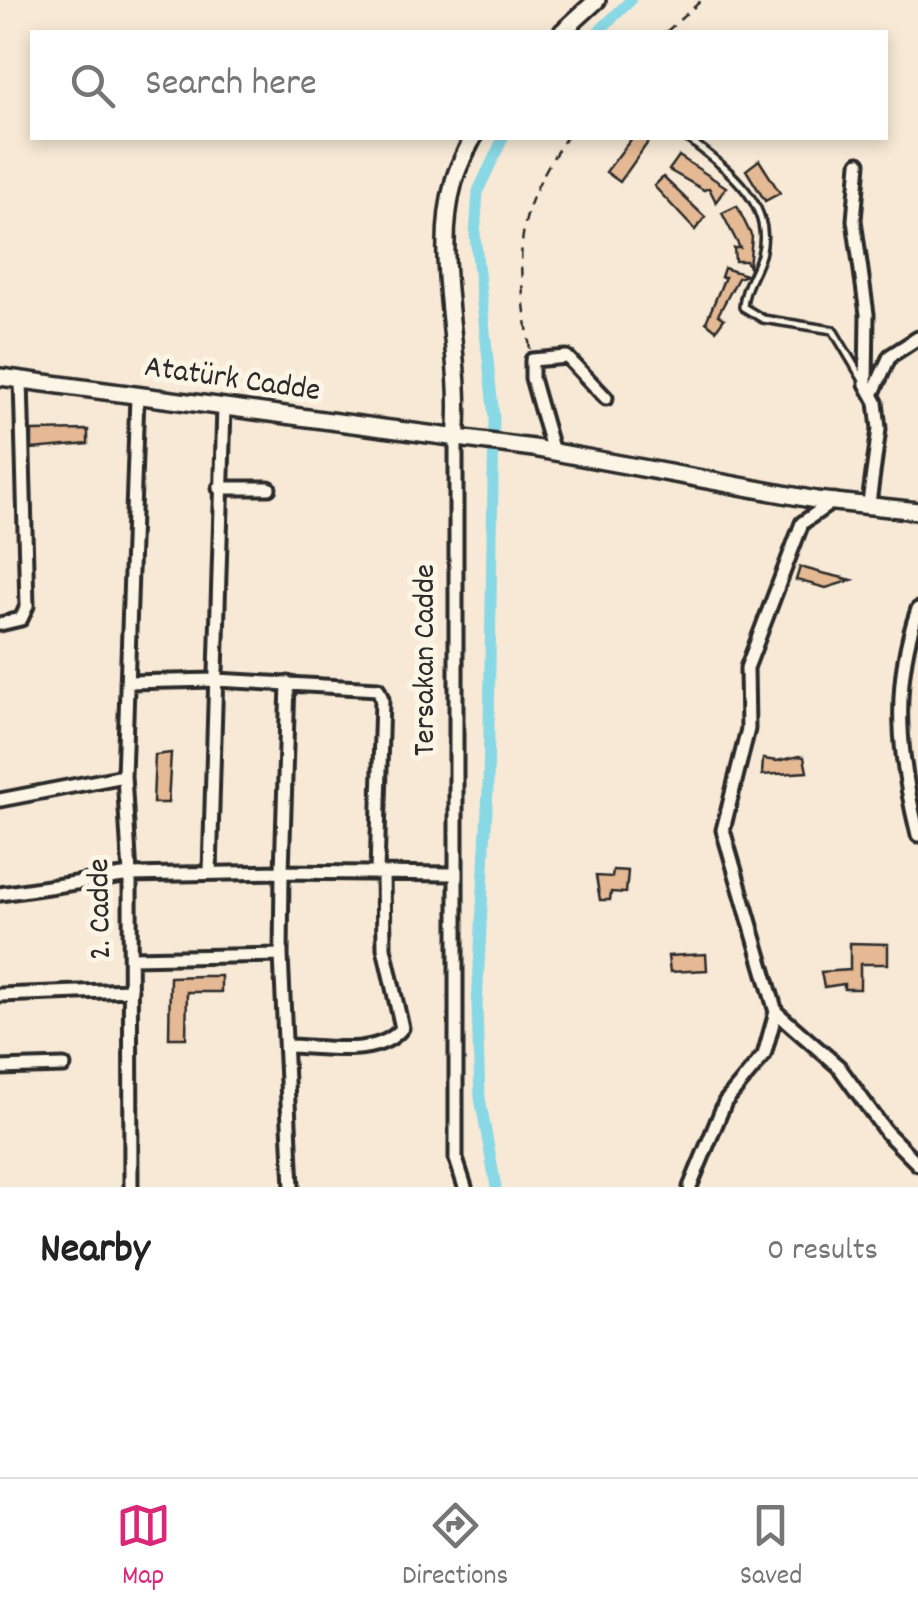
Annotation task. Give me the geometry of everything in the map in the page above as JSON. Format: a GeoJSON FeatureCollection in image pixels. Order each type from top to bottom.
{"type":"FeatureCollection","features":[{"type":"Feature","properties":{"kind":"main road"},"geometry":{"type":"LineString","coordinates":[[564,30],[594,2]]}},
{"type":"Feature","properties":{"kind":"main road","name":"Tersakan Cadde"},"geometry":{"type":"LineString","coordinates":[[456,439],[458,372],[448,216],[454,180],[471,140]]}},
{"type":"Feature","properties":{"kind":"main road","name":"Atatürk Cadde"},"geometry":{"type":"LineString","coordinates":[[0,377],[533,448],[918,511]]}},
{"type":"Feature","properties":{"kind":"street"},"geometry":{"type":"LineString","coordinates":[[859,163],[854,220],[867,314],[869,390],[879,429],[869,502]]}},
{"type":"Feature","properties":{"kind":"street"},"geometry":{"type":"LineString","coordinates":[[869,390],[890,356],[918,338]]}},
{"type":"Feature","properties":{"kind":"street"},"geometry":{"type":"LineString","coordinates":[[553,452],[532,378],[532,360],[567,358],[606,398]]}},
{"type":"Feature","properties":{"kind":"street"},"geometry":{"type":"LineString","coordinates":[[0,624],[21,619],[27,606],[21,380]]}},
{"type":"Feature","properties":{"kind":"street","name":"2. Cadde"},"geometry":{"type":"LineString","coordinates":[[131,1187],[130,875],[124,776],[137,396]]}},
{"type":"Feature","properties":{"kind":"street"},"geometry":{"type":"LineString","coordinates":[[210,872],[224,407]]}},
{"type":"Feature","properties":{"kind":"street","name":"Tersakan Cadde"},"geometry":{"type":"LineString","coordinates":[[456,439],[456,1159],[465,1187]]}},
{"type":"Feature","properties":{"kind":"street"},"geometry":{"type":"LineString","coordinates":[[220,488],[270,488]]}},
{"type":"Feature","properties":{"kind":"street"},"geometry":{"type":"LineString","coordinates":[[690,1187],[725,1102],[764,1055],[776,1012],[723,830],[748,729],[747,668],[802,523],[836,500]]}},
{"type":"Feature","properties":{"kind":"street"},"geometry":{"type":"LineString","coordinates":[[918,610],[906,642],[898,710],[904,775],[918,835]]}},
{"type":"Feature","properties":{"kind":"street"},"geometry":{"type":"LineString","coordinates":[[127,682],[216,680],[370,686],[382,699],[380,873],[384,948],[402,1028],[391,1042],[375,1047],[286,1046]]}},
{"type":"Feature","properties":{"kind":"street"},"geometry":{"type":"LineString","coordinates":[[288,683],[281,955],[292,1187]]}},
{"type":"Feature","properties":{"kind":"street"},"geometry":{"type":"LineString","coordinates":[[0,800],[124,776]]}},
{"type":"Feature","properties":{"kind":"street"},"geometry":{"type":"LineString","coordinates":[[0,894],[130,875],[453,874]]}},
{"type":"Feature","properties":{"kind":"street"},"geometry":{"type":"LineString","coordinates":[[131,958],[281,955]]}},
{"type":"Feature","properties":{"kind":"street"},"geometry":{"type":"LineString","coordinates":[[0,995],[131,990]]}},
{"type":"Feature","properties":{"kind":"street"},"geometry":{"type":"LineString","coordinates":[[776,1012],[839,1066],[886,1132],[918,1164]]}},
{"type":"Feature","properties":{"kind":"street"},"geometry":{"type":"LineString","coordinates":[[0,1068],[64,1066]]}},
{"type":"Feature","properties":{"kind":"lane"},"geometry":{"type":"LineString","coordinates":[[690,140],[742,180],[762,226],[760,257],[744,292],[743,307],[763,319],[833,330],[869,390]]}},
{"type":"Feature","properties":{"kind":"path"},"geometry":{"type":"LineString","coordinates":[[668,30],[702,0]]}},
{"type":"Feature","properties":{"kind":"path"},"geometry":{"type":"LineString","coordinates":[[532,360],[518,263],[523,225],[539,177],[565,140]]}},
{"type":"Feature","properties":{"kind":"building"},"geometry":{"type":"Polygon","coordinates":[[[630,140],[650,140],[620,182],[606,172],[630,140]]]}},
{"type":"Feature","properties":{"kind":"building"},"geometry":{"type":"Polygon","coordinates":[[[679,156],[726,187],[716,202],[709,188],[704,190],[669,170],[679,156]]]}},
{"type":"Feature","properties":{"kind":"building"},"geometry":{"type":"Polygon","coordinates":[[[759,160],[780,193],[765,201],[746,170],[759,160]]]}},
{"type":"Feature","properties":{"kind":"building"},"geometry":{"type":"Polygon","coordinates":[[[663,177],[705,217],[695,230],[654,186],[663,177]]]}},
{"type":"Feature","properties":{"kind":"building"},"geometry":{"type":"Polygon","coordinates":[[[737,206],[752,237],[749,267],[746,261],[735,261],[734,248],[740,248],[722,213],[737,206]]]}},
{"type":"Feature","properties":{"kind":"building"},"geometry":{"type":"Polygon","coordinates":[[[724,268],[746,275],[738,278],[718,315],[724,319],[716,330],[706,322],[725,277],[721,277],[724,268]]]}},
{"type":"Feature","properties":{"kind":"building"},"geometry":{"type":"Polygon","coordinates":[[[88,430],[88,444],[32,449],[32,431],[88,430]]]}},
{"type":"Feature","properties":{"kind":"building"},"geometry":{"type":"Polygon","coordinates":[[[800,567],[852,580],[826,588],[796,580],[800,567]]]}},
{"type":"Feature","properties":{"kind":"building"},"geometry":{"type":"Polygon","coordinates":[[[171,753],[168,803],[153,803],[155,755],[171,753]]]}},
{"type":"Feature","properties":{"kind":"building"},"geometry":{"type":"Polygon","coordinates":[[[804,757],[807,772],[762,775],[763,759],[777,761],[804,757]]]}},
{"type":"Feature","properties":{"kind":"building"},"geometry":{"type":"Polygon","coordinates":[[[613,870],[628,871],[626,893],[611,892],[610,900],[600,900],[596,876],[612,877],[613,870]]]}},
{"type":"Feature","properties":{"kind":"building"},"geometry":{"type":"Polygon","coordinates":[[[850,943],[888,944],[888,964],[860,964],[860,989],[844,989],[844,984],[824,987],[821,972],[850,970],[850,943]]]}},
{"type":"Feature","properties":{"kind":"building"},"geometry":{"type":"Polygon","coordinates":[[[706,954],[707,970],[670,972],[668,956],[706,954]]]}},
{"type":"Feature","properties":{"kind":"building"},"geometry":{"type":"Polygon","coordinates":[[[221,976],[221,992],[187,992],[186,1038],[169,1038],[170,977],[221,976]]]}},
{"type":"Feature","properties":{"kind":"waterway"},"geometry":{"type":"LineString","coordinates":[[600,30],[631,0]]}},
{"type":"Feature","properties":{"kind":"waterway"},"geometry":{"type":"LineString","coordinates":[[496,1187],[480,1098],[477,1006],[488,789],[494,418],[475,235],[478,191],[502,140]]}}]}
